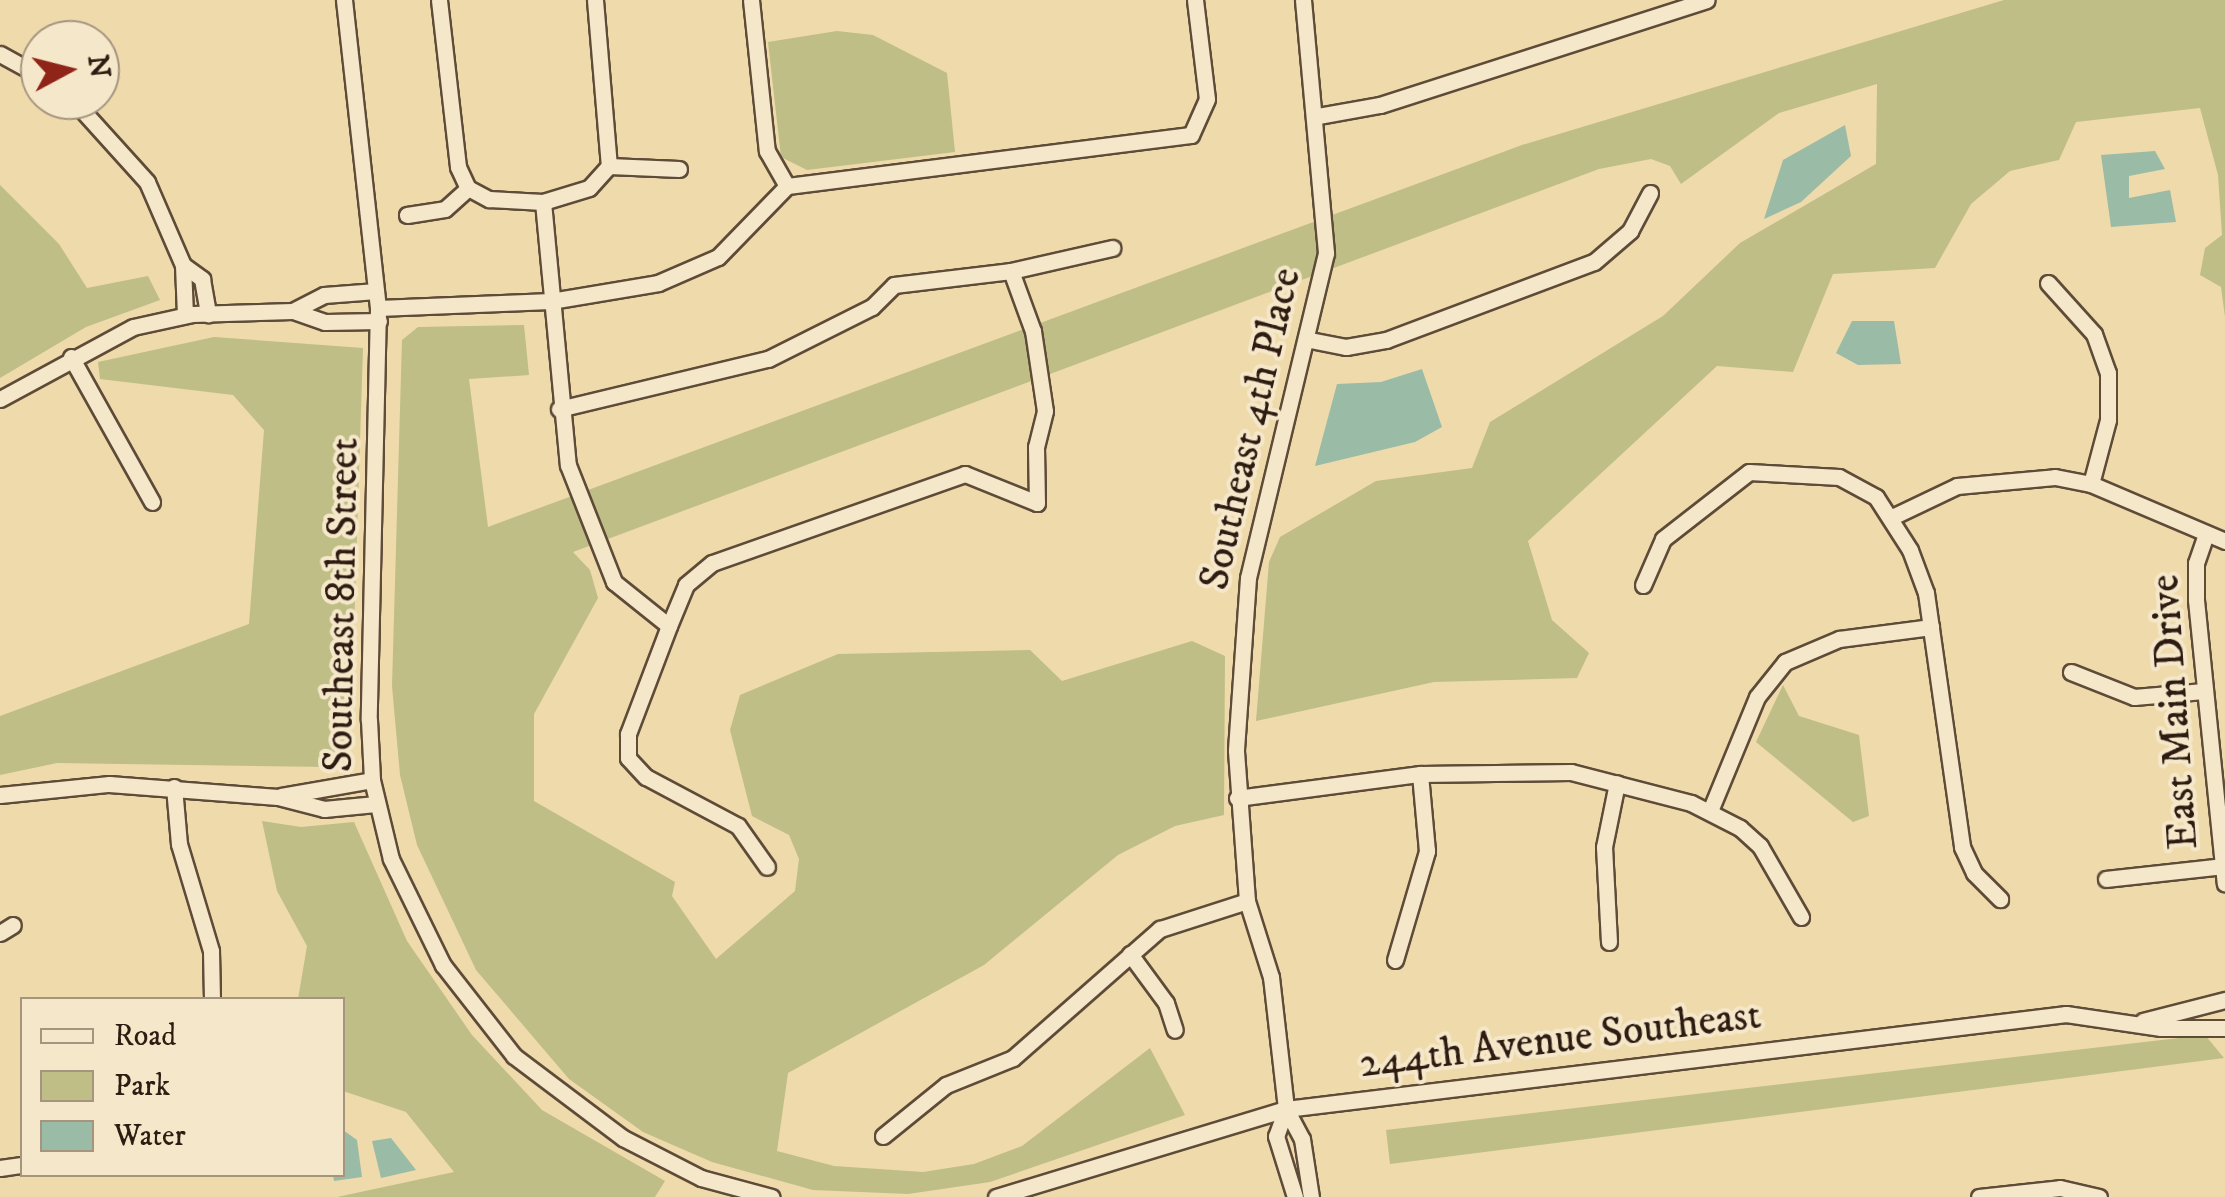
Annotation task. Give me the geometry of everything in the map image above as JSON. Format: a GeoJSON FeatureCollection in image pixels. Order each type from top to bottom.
{"type":"FeatureCollection","features":[{"type":"Feature","properties":{"kind":"street","name":"Southeast 8th Street"},"geometry":{"type":"LineString","coordinates":[[344,0],[378,306],[372,780],[376,804],[415,916],[460,989],[514,1056],[623,1138],[701,1178],[772,1197]]}},
{"type":"Feature","properties":{"kind":"street"},"geometry":{"type":"LineString","coordinates":[[439,0],[458,167],[468,188],[489,199],[543,202],[589,188],[610,166],[679,169]]}},
{"type":"Feature","properties":{"kind":"street"},"geometry":{"type":"LineString","coordinates":[[595,0],[610,166]]}},
{"type":"Feature","properties":{"kind":"street"},"geometry":{"type":"LineString","coordinates":[[751,0],[767,151],[786,186]]}},
{"type":"Feature","properties":{"kind":"street"},"geometry":{"type":"LineString","coordinates":[[294,310],[324,295],[378,306],[551,301],[680,276],[738,240],[786,186],[1182,139],[1198,128],[1206,99],[1195,0]]}},
{"type":"Feature","properties":{"kind":"street","name":"Southeast 4th Place"},"geometry":{"type":"LineString","coordinates":[[1303,0],[1327,231],[1310,340],[1248,578],[1237,798],[1247,902],[1272,978],[1286,1109],[1302,1139],[1311,1197]]}},
{"type":"Feature","properties":{"kind":"street"},"geometry":{"type":"LineString","coordinates":[[1318,116],[1380,105],[1669,5],[1706,0]]}},
{"type":"Feature","properties":{"kind":"street"},"geometry":{"type":"LineString","coordinates":[[91,120],[147,182],[183,265],[185,315]]}},
{"type":"Feature","properties":{"kind":"street"},"geometry":{"type":"LineString","coordinates":[[408,215],[445,209],[468,188]]}},
{"type":"Feature","properties":{"kind":"street"},"geometry":{"type":"LineString","coordinates":[[1310,340],[1346,347],[1386,340],[1594,262],[1630,232],[1650,194]]}},
{"type":"Feature","properties":{"kind":"street"},"geometry":{"type":"LineString","coordinates":[[543,202],[559,410],[568,466],[606,567],[622,593],[669,626]]}},
{"type":"Feature","properties":{"kind":"street"},"geometry":{"type":"LineString","coordinates":[[559,410],[768,358],[872,307],[894,285],[1011,271],[1112,248]]}},
{"type":"Feature","properties":{"kind":"street"},"geometry":{"type":"LineString","coordinates":[[183,265],[202,279],[208,314]]}},
{"type":"Feature","properties":{"kind":"street"},"geometry":{"type":"LineString","coordinates":[[767,868],[738,826],[646,777],[628,758],[628,734],[669,626],[700,569],[965,474],[1037,503],[1036,446],[1045,410],[1034,332],[1011,271]]}},
{"type":"Feature","properties":{"kind":"street"},"geometry":{"type":"LineString","coordinates":[[2048,283],[2094,334],[2108,373],[2108,420],[2091,484]]}},
{"type":"Feature","properties":{"kind":"street"},"geometry":{"type":"LineString","coordinates":[[0,399],[133,326],[185,315],[294,310],[325,322],[378,306]]}},
{"type":"Feature","properties":{"kind":"street"},"geometry":{"type":"LineString","coordinates":[[71,358],[152,502]]}},
{"type":"Feature","properties":{"kind":"street"},"geometry":{"type":"LineString","coordinates":[[1643,585],[1663,539],[1748,472],[1852,480],[1892,517],[1919,573],[1931,627],[1962,847],[1974,872],[2000,898]]}},
{"type":"Feature","properties":{"kind":"street"},"geometry":{"type":"LineString","coordinates":[[1892,517],[1988,479],[2091,484],[2205,537],[2225,541]]}},
{"type":"Feature","properties":{"kind":"street","name":"East Main Drive"},"geometry":{"type":"LineString","coordinates":[[2205,537],[2196,564],[2204,692],[2225,884]]}},
{"type":"Feature","properties":{"kind":"street"},"geometry":{"type":"LineString","coordinates":[[1710,811],[1757,697],[1785,662],[1839,639],[1931,627]]}},
{"type":"Feature","properties":{"kind":"street"},"geometry":{"type":"LineString","coordinates":[[2072,672],[2134,697],[2204,692]]}},
{"type":"Feature","properties":{"kind":"street"},"geometry":{"type":"LineString","coordinates":[[1237,798],[1420,774],[1520,768],[1617,782],[1710,811],[1760,846],[1802,916]]}},
{"type":"Feature","properties":{"kind":"street"},"geometry":{"type":"LineString","coordinates":[[1396,960],[1427,851],[1420,774]]}},
{"type":"Feature","properties":{"kind":"street"},"geometry":{"type":"LineString","coordinates":[[278,797],[372,780]]}},
{"type":"Feature","properties":{"kind":"street"},"geometry":{"type":"LineString","coordinates":[[1610,942],[1604,847],[1617,782]]}},
{"type":"Feature","properties":{"kind":"street"},"geometry":{"type":"LineString","coordinates":[[0,796],[59,786],[174,787],[278,797],[324,809],[376,804]]}},
{"type":"Feature","properties":{"kind":"street"},"geometry":{"type":"LineString","coordinates":[[174,787],[178,844],[211,951],[212,997]]}},
{"type":"Feature","properties":{"kind":"street"},"geometry":{"type":"LineString","coordinates":[[2106,879],[2222,866]]}},
{"type":"Feature","properties":{"kind":"street"},"geometry":{"type":"LineString","coordinates":[[884,1136],[946,1085],[1013,1058],[1130,954],[1183,918],[1247,902]]}},
{"type":"Feature","properties":{"kind":"street"},"geometry":{"type":"LineString","coordinates":[[1130,954],[1166,1004],[1175,1030]]}},
{"type":"Feature","properties":{"kind":"street"},"geometry":{"type":"LineString","coordinates":[[2224,1029],[2225,1000]]}},
{"type":"Feature","properties":{"kind":"street","name":"244th Avenue Southeast"},"geometry":{"type":"LineString","coordinates":[[2144,1021],[2225,1000]]}},
{"type":"Feature","properties":{"kind":"street","name":"244th Avenue Southeast"},"geometry":{"type":"LineString","coordinates":[[996,1197],[1286,1109],[1595,1075],[1724,1053],[1878,1042],[2066,1014],[2224,1029]]}},
{"type":"Feature","properties":{"kind":"street","name":"Southeast 4th Place"},"geometry":{"type":"LineString","coordinates":[[1286,1109],[1276,1136],[1295,1197]]}},
{"type":"Feature","properties":{"kind":"street"},"geometry":{"type":"LineString","coordinates":[[1980,1197],[2060,1188],[2099,1197]]}},
{"type":"Feature","properties":{"kind":"green space"},"geometry":{"type":"Polygon","coordinates":[[[2004,0],[2225,0],[2225,317],[2221,287],[2200,275],[2205,248],[2222,235],[2218,175],[2200,108],[2076,122],[2059,160],[2010,171],[1971,204],[1935,268],[1833,274],[1793,372],[1717,366],[1528,541],[1552,620],[1589,653],[1577,678],[1434,682],[1256,721],[1269,562],[1280,537],[1376,481],[1472,468],[1490,422],[1663,316],[1740,243],[1876,164],[1877,84],[1779,113],[1681,184],[1670,166],[1651,159],[1599,169],[573,552],[590,570],[598,598],[534,714],[534,801],[675,882],[672,896],[716,959],[795,891],[799,859],[789,835],[752,816],[730,730],[740,695],[838,654],[1030,650],[1062,681],[1192,641],[1225,656],[1224,815],[1175,826],[1118,855],[984,965],[788,1073],[777,1151],[834,1166],[923,1172],[974,1164],[1022,1146],[1150,1048],[1185,1115],[990,1182],[908,1194],[813,1190],[712,1162],[643,1132],[569,1079],[476,970],[417,845],[400,775],[392,686],[402,340],[418,327],[524,325],[529,375],[469,379],[488,527],[1522,145],[2004,0]]]}},
{"type":"Feature","properties":{"kind":"green space"},"geometry":{"type":"Polygon","coordinates":[[[837,31],[873,35],[947,73],[955,152],[807,170],[781,157],[768,42],[837,31]]]}},
{"type":"Feature","properties":{"kind":"green space"},"geometry":{"type":"Polygon","coordinates":[[[0,185],[59,244],[87,288],[148,276],[160,300],[86,327],[0,378],[0,185]]]}},
{"type":"Feature","properties":{"kind":"green space"},"geometry":{"type":"Polygon","coordinates":[[[214,337],[363,348],[350,755],[328,767],[57,763],[0,775],[0,716],[249,624],[264,430],[233,395],[100,379],[98,362],[214,337]]]}},
{"type":"Feature","properties":{"kind":"green space"},"geometry":{"type":"Polygon","coordinates":[[[1783,685],[1799,716],[1859,735],[1869,816],[1853,822],[1756,742],[1783,685]]]}},
{"type":"Feature","properties":{"kind":"green space"},"geometry":{"type":"Polygon","coordinates":[[[262,821],[301,827],[354,822],[407,941],[472,1035],[542,1110],[665,1181],[655,1197],[337,1197],[454,1172],[406,1112],[345,1092],[345,997],[298,997],[307,946],[277,891],[262,821]]]}},
{"type":"Feature","properties":{"kind":"green space"},"geometry":{"type":"Polygon","coordinates":[[[2205,1035],[2224,1058],[1390,1164],[1386,1130],[2205,1035]]]}},
{"type":"Feature","properties":{"kind":"water"},"geometry":{"type":"Polygon","coordinates":[[[1845,125],[1851,156],[1801,202],[1764,219],[1783,160],[1845,125]]]}},
{"type":"Feature","properties":{"kind":"water"},"geometry":{"type":"Polygon","coordinates":[[[2155,151],[2165,169],[2129,176],[2129,198],[2170,190],[2176,222],[2111,227],[2101,155],[2155,151]]]}},
{"type":"Feature","properties":{"kind":"water"},"geometry":{"type":"Polygon","coordinates":[[[1852,321],[1894,321],[1901,364],[1858,365],[1836,353],[1852,321]]]}},
{"type":"Feature","properties":{"kind":"water"},"geometry":{"type":"Polygon","coordinates":[[[1422,369],[1442,427],[1415,442],[1315,466],[1337,384],[1381,382],[1422,369]]]}},
{"type":"Feature","properties":{"kind":"water"},"geometry":{"type":"Polygon","coordinates":[[[345,1131],[357,1140],[362,1177],[334,1181],[333,1177],[345,1177],[345,1131]]]}},
{"type":"Feature","properties":{"kind":"water"},"geometry":{"type":"Polygon","coordinates":[[[391,1138],[416,1170],[381,1178],[372,1141],[391,1138]]]}}]}
